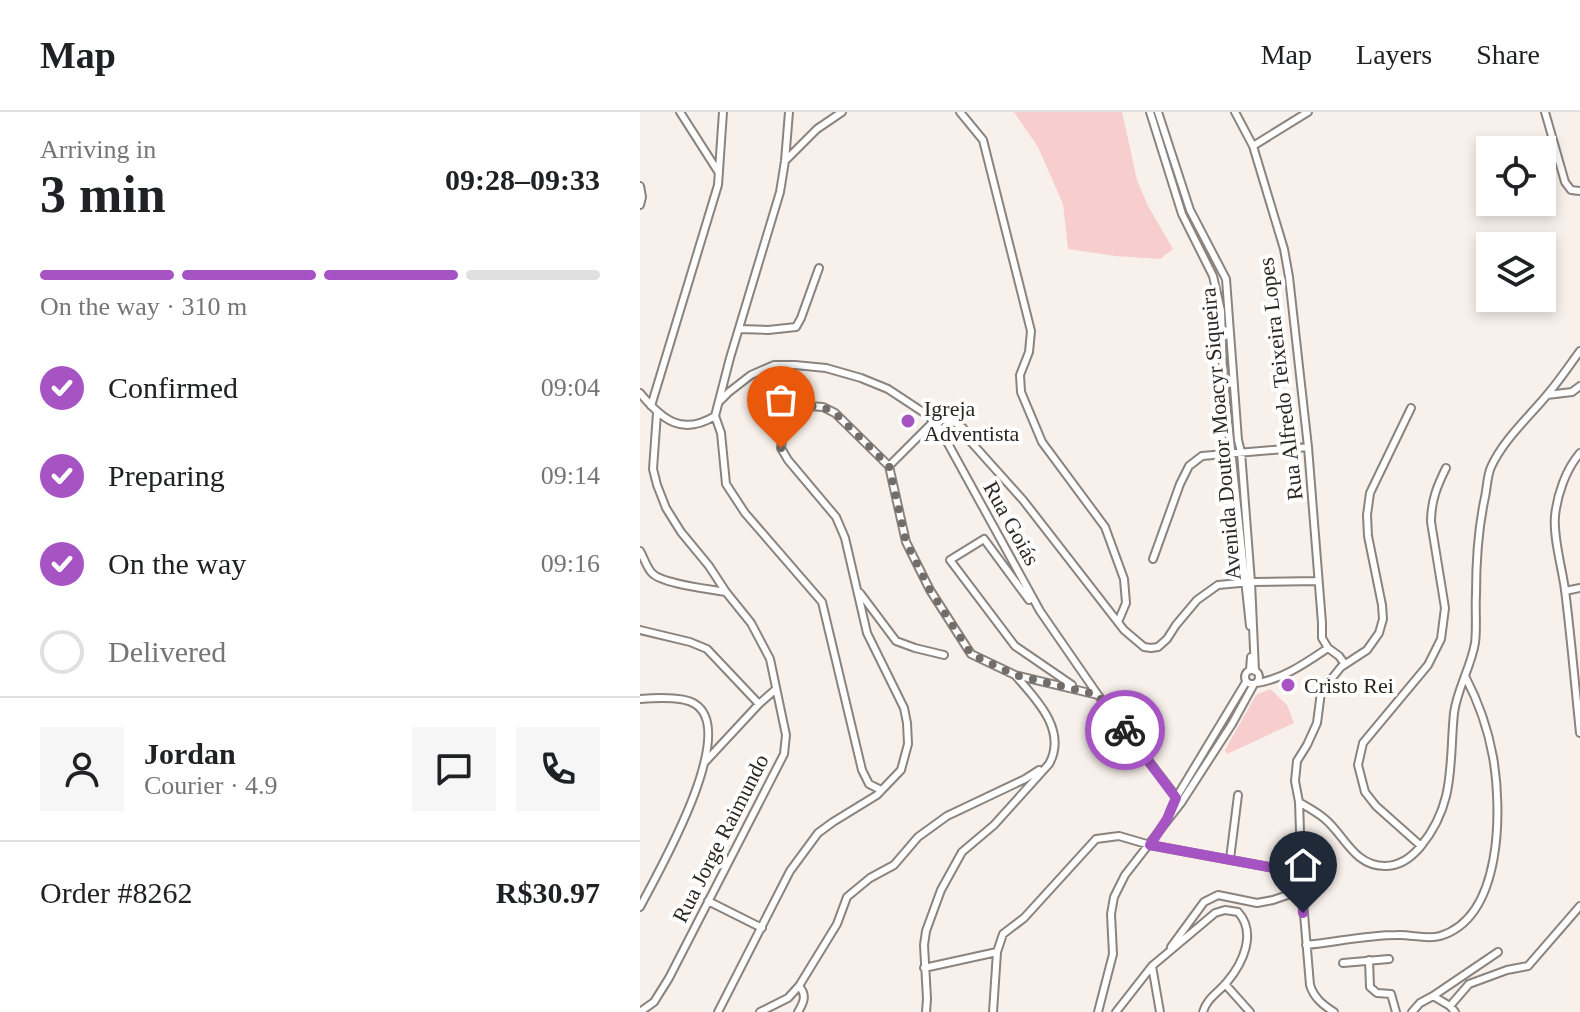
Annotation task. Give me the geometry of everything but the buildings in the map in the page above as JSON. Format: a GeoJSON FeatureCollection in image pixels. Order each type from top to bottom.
{"type":"FeatureCollection","features":[{"type":"Feature","properties":{"kind":"street"},"geometry":{"type":"LineString","coordinates":[[680,112],[719,173]]}},
{"type":"Feature","properties":{"kind":"street"},"geometry":{"type":"LineString","coordinates":[[651,406],[718,185],[723,112]]}},
{"type":"Feature","properties":{"kind":"street"},"geometry":{"type":"LineString","coordinates":[[789,112],[780,192],[715,416],[721,433],[726,484],[745,513],[822,602],[862,770],[869,784],[881,790]]}},
{"type":"Feature","properties":{"kind":"street"},"geometry":{"type":"LineString","coordinates":[[785,161],[817,129],[842,112]]}},
{"type":"Feature","properties":{"kind":"street"},"geometry":{"type":"LineString","coordinates":[[960,112],[983,140],[1031,331],[1029,352],[1020,375],[1021,392],[1042,442],[1105,527],[1124,579],[1126,603],[1118,622]]}},
{"type":"Feature","properties":{"kind":"street","name":"Rua Alfredo Teixeira Lopes"},"geometry":{"type":"LineString","coordinates":[[1235,112],[1253,146],[1286,263],[1308,447],[1322,638],[1328,648]]}},
{"type":"Feature","properties":{"kind":"street"},"geometry":{"type":"LineString","coordinates":[[1253,146],[1308,112]]}},
{"type":"Feature","properties":{"kind":"street"},"geometry":{"type":"LineString","coordinates":[[1545,112],[1565,182],[1571,190],[1580,191]]}},
{"type":"Feature","properties":{"kind":"street","name":"Avenida Doutor Moacyr Siqueira"},"geometry":{"type":"LineString","coordinates":[[1155,115],[1190,210],[1226,279],[1223,375],[1248,582]]}},
{"type":"Feature","properties":{"kind":"street","name":"Avenida Doutor Moacyr Siqueira"},"geometry":{"type":"LineString","coordinates":[[1155,115],[1182,214],[1213,276],[1225,310],[1241,452],[1253,670],[1259,675],[1252,683]]}},
{"type":"Feature","properties":{"kind":"street"},"geometry":{"type":"LineString","coordinates":[[640,186],[640,205]]}},
{"type":"Feature","properties":{"kind":"street"},"geometry":{"type":"LineString","coordinates":[[1182,214],[1190,210]]}},
{"type":"Feature","properties":{"kind":"street"},"geometry":{"type":"LineString","coordinates":[[739,329],[796,327],[819,268]]}},
{"type":"Feature","properties":{"kind":"street"},"geometry":{"type":"LineString","coordinates":[[1299,802],[1325,819],[1352,852],[1363,860],[1385,866],[1407,860],[1436,823],[1445,803],[1449,782],[1454,711],[1475,643],[1481,516],[1490,468],[1511,436],[1580,351]]}},
{"type":"Feature","properties":{"kind":"street","name":"Rua Goiás"},"geometry":{"type":"LineString","coordinates":[[719,402],[751,375],[774,365],[795,365],[826,368],[861,378],[888,389],[935,420],[1040,611],[1098,695],[1178,800]]}},
{"type":"Feature","properties":{"kind":"street"},"geometry":{"type":"LineString","coordinates":[[1547,395],[1572,392],[1580,386]]}},
{"type":"Feature","properties":{"kind":"street"},"geometry":{"type":"LineString","coordinates":[[640,393],[657,413],[683,425],[702,424],[715,416]]}},
{"type":"Feature","properties":{"kind":"street"},"geometry":{"type":"LineString","coordinates":[[718,1012],[790,871],[818,833],[877,795],[901,770],[908,744],[904,708],[867,633],[845,538],[836,517],[781,448],[783,433],[796,412],[809,406],[823,407],[835,413],[889,466],[906,542],[930,590],[971,654],[1015,675],[1098,695]]}},
{"type":"Feature","properties":{"kind":"street"},"geometry":{"type":"LineString","coordinates":[[1334,1012],[1313,994],[1310,985],[1299,802],[1295,781],[1297,761],[1317,723],[1321,692],[1344,663],[1367,650],[1379,633],[1383,619],[1368,536],[1370,493],[1411,408]]}},
{"type":"Feature","properties":{"kind":"street","name":"Rua Jorge Raimundo"},"geometry":{"type":"LineString","coordinates":[[640,1012],[654,1002],[708,901],[784,754],[786,735],[770,659],[751,623],[666,508],[653,469],[657,413]]}},
{"type":"Feature","properties":{"kind":"street"},"geometry":{"type":"LineString","coordinates":[[889,466],[935,420],[951,420],[963,428],[971,442],[1023,500],[1124,630],[1144,647],[1158,647],[1197,600],[1218,585],[1318,581]]}},
{"type":"Feature","properties":{"kind":"street"},"geometry":{"type":"LineString","coordinates":[[1153,559],[1189,466],[1202,456],[1308,447]]}},
{"type":"Feature","properties":{"kind":"street"},"geometry":{"type":"LineString","coordinates":[[1580,453],[1562,486],[1554,521],[1580,733]]}},
{"type":"Feature","properties":{"kind":"street"},"geometry":{"type":"LineString","coordinates":[[1421,846],[1376,806],[1365,792],[1358,765],[1363,743],[1428,665],[1441,639],[1445,608],[1431,508],[1446,468]]}},
{"type":"Feature","properties":{"kind":"street"},"geometry":{"type":"LineString","coordinates":[[1040,611],[984,539],[950,560],[1015,646],[1078,689]]}},
{"type":"Feature","properties":{"kind":"street"},"geometry":{"type":"LineString","coordinates":[[640,551],[656,576],[726,592]]}},
{"type":"Feature","properties":{"kind":"street"},"geometry":{"type":"LineString","coordinates":[[1565,591],[1580,588]]}},
{"type":"Feature","properties":{"kind":"street"},"geometry":{"type":"LineString","coordinates":[[858,590],[896,641],[944,655]]}},
{"type":"Feature","properties":{"kind":"street"},"geometry":{"type":"LineString","coordinates":[[640,630],[707,649],[759,704]]}},
{"type":"Feature","properties":{"kind":"street"},"geometry":{"type":"LineString","coordinates":[[1097,1011],[1113,954],[1111,914],[1114,897],[1125,875],[1150,845],[1252,683],[1273,679],[1328,648],[1344,663]]}},
{"type":"Feature","properties":{"kind":"street"},"geometry":{"type":"LineString","coordinates":[[1252,683],[1245,674],[1253,670]]}},
{"type":"Feature","properties":{"kind":"street"},"geometry":{"type":"LineString","coordinates":[[926,1012],[926,931],[941,890],[962,852],[994,825],[1049,764],[1054,754],[1054,733],[1043,707],[1015,675]]}},
{"type":"Feature","properties":{"kind":"street"},"geometry":{"type":"LineString","coordinates":[[1306,945],[1397,935],[1438,937],[1463,924],[1482,900],[1493,866],[1499,800],[1493,755],[1483,717],[1465,676]]}},
{"type":"Feature","properties":{"kind":"street"},"geometry":{"type":"LineString","coordinates":[[706,761],[776,689]]}},
{"type":"Feature","properties":{"kind":"street"},"geometry":{"type":"LineString","coordinates":[[640,699],[680,699],[695,704],[704,715],[707,731],[706,761],[691,805],[640,907]]}},
{"type":"Feature","properties":{"kind":"street"},"geometry":{"type":"LineString","coordinates":[[760,1012],[788,998],[799,986],[837,924],[847,897],[870,878],[894,865],[918,837],[947,816],[1025,779],[1049,764]]}},
{"type":"Feature","properties":{"kind":"street"},"geometry":{"type":"LineString","coordinates":[[1230,859],[1238,795]]}},
{"type":"Feature","properties":{"kind":"street"},"geometry":{"type":"LineString","coordinates":[[993,1012],[997,952],[1003,934],[1024,918],[1096,839],[1119,836],[1150,845],[1301,873]]}},
{"type":"Feature","properties":{"kind":"street"},"geometry":{"type":"LineString","coordinates":[[1164,956],[1204,902],[1218,895],[1257,903],[1302,890]]}},
{"type":"Feature","properties":{"kind":"street"},"geometry":{"type":"LineString","coordinates":[[708,901],[762,928]]}},
{"type":"Feature","properties":{"kind":"street"},"geometry":{"type":"LineString","coordinates":[[1450,1006],[1469,984],[1528,966],[1580,906]]}},
{"type":"Feature","properties":{"kind":"street"},"geometry":{"type":"LineString","coordinates":[[1116,1012],[1152,966],[1215,913],[1225,910],[1238,912],[1247,927],[1246,948],[1225,984],[1206,1004],[1203,1012]]}},
{"type":"Feature","properties":{"kind":"street"},"geometry":{"type":"LineString","coordinates":[[924,968],[997,952]]}},
{"type":"Feature","properties":{"kind":"street"},"geometry":{"type":"LineString","coordinates":[[1412,1012],[1420,1003],[1498,952]]}},
{"type":"Feature","properties":{"kind":"street"},"geometry":{"type":"LineString","coordinates":[[1343,963],[1389,959]]}},
{"type":"Feature","properties":{"kind":"street"},"geometry":{"type":"LineString","coordinates":[[1369,960],[1370,987],[1377,993],[1391,994],[1396,1012]]}},
{"type":"Feature","properties":{"kind":"street"},"geometry":{"type":"LineString","coordinates":[[1152,966],[1160,1012]]}},
{"type":"Feature","properties":{"kind":"street"},"geometry":{"type":"LineString","coordinates":[[1225,984],[1250,1012]]}},
{"type":"Feature","properties":{"kind":"street"},"geometry":{"type":"LineString","coordinates":[[798,1012],[805,998],[799,986]]}},
{"type":"Feature","properties":{"kind":"street"},"geometry":{"type":"LineString","coordinates":[[1433,996],[1455,1012]]}},
{"type":"Feature","properties":{"kind":"shaded area"},"geometry":{"type":"Polygon","coordinates":[[[1014,112],[1122,112],[1137,180],[1173,249],[1160,259],[1068,249],[1063,204],[1038,147],[1014,112]]]}},
{"type":"Feature","properties":{"kind":"shaded area"},"geometry":{"type":"Polygon","coordinates":[[[1270,689],[1287,705],[1294,723],[1227,754],[1225,750],[1256,695],[1270,689]]]}},
{"type":"Feature","properties":{"kind":"way so far"},"geometry":{"type":"LineString","coordinates":[[781,448],[783,433],[796,412],[809,406],[823,407],[835,413],[889,466],[906,542],[930,590],[971,654],[1015,675],[1098,695],[1125,730]]}},
{"type":"Feature","properties":{"kind":"place","name":"Igreja Adventista"},"geometry":{"type":"Point","coordinates":[908,421]}},
{"type":"Feature","properties":{"kind":"place","name":"Cristo Rei"},"geometry":{"type":"Point","coordinates":[1288,685]}},
{"type":"Feature","properties":{"kind":"route"},"geometry":{"type":"LineString","coordinates":[[1125,730],[1176,798],[1150,845],[1301,873],[1303,913]]}}]}
